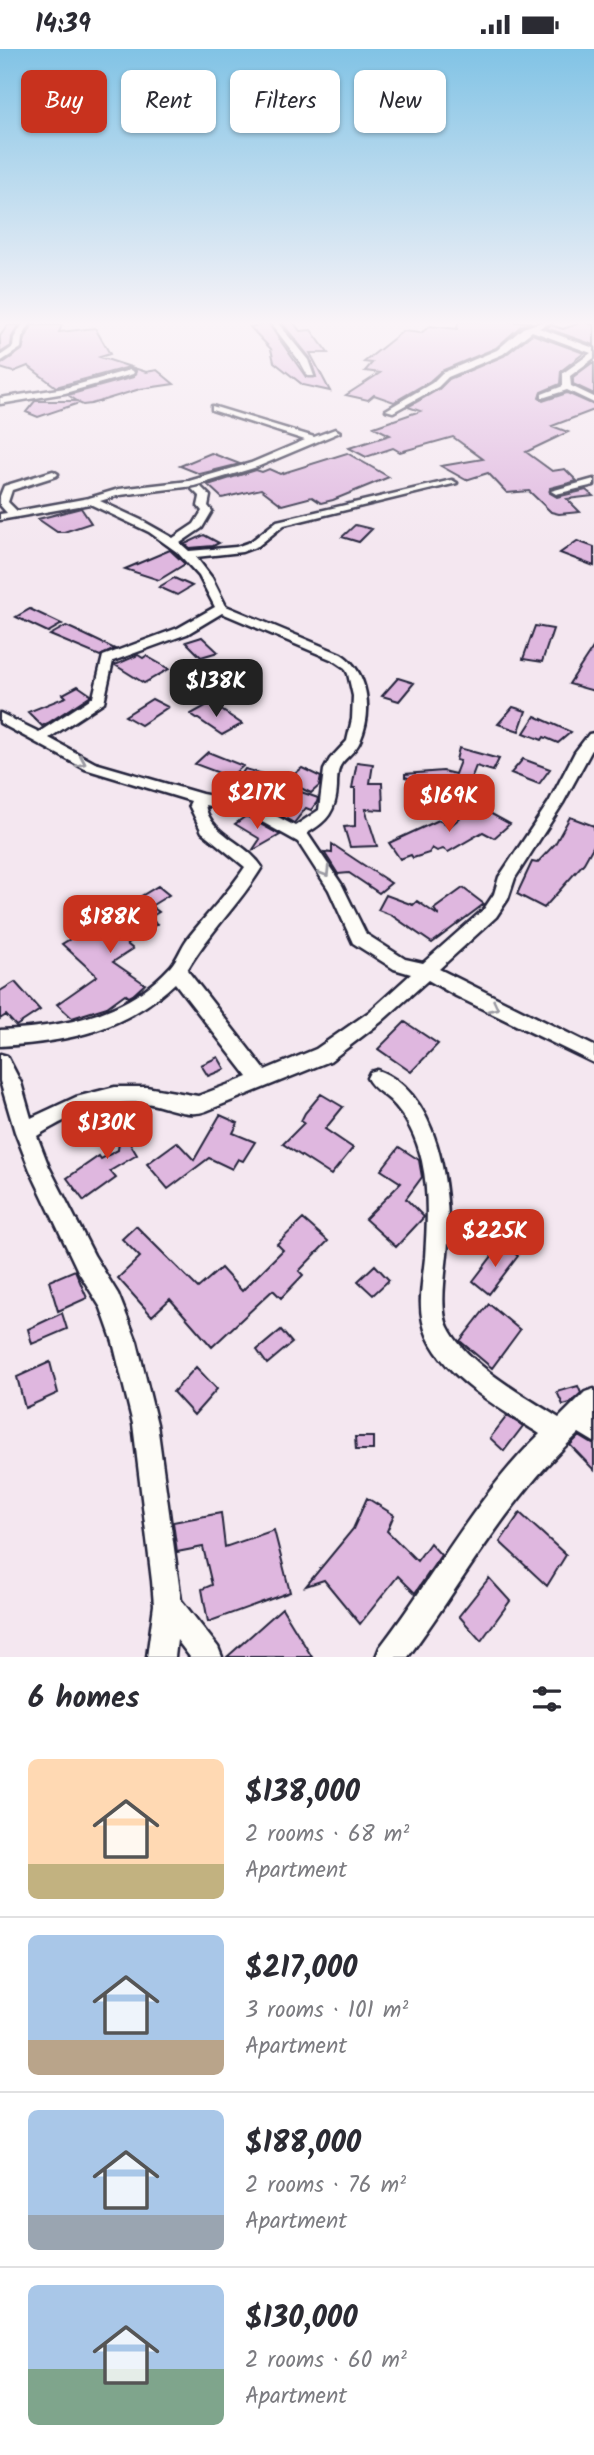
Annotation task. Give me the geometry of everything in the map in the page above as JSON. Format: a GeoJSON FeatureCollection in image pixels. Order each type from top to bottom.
{"type":"FeatureCollection","features":[{"type":"Feature","properties":{"kind":"street"},"geometry":{"type":"LineString","coordinates":[[0,401],[20,397]]}},
{"type":"Feature","properties":{"kind":"street"},"geometry":{"type":"LineString","coordinates":[[390,410],[413,397]]}},
{"type":"Feature","properties":{"kind":"street"},"geometry":{"type":"LineString","coordinates":[[215,408],[312,439]]}},
{"type":"Feature","properties":{"kind":"street"},"geometry":{"type":"LineString","coordinates":[[0,517],[91,501],[119,492],[190,484],[254,465],[312,439],[335,432]]}},
{"type":"Feature","properties":{"kind":"street"},"geometry":{"type":"LineString","coordinates":[[14,514],[3,502],[8,488],[53,474]]}},
{"type":"Feature","properties":{"kind":"street"},"geometry":{"type":"LineString","coordinates":[[556,491],[594,482]]}},
{"type":"Feature","properties":{"kind":"street"},"geometry":{"type":"LineString","coordinates":[[186,554],[223,553],[255,543],[273,526],[281,523],[452,483]]}},
{"type":"Feature","properties":{"kind":"street"},"geometry":{"type":"LineString","coordinates":[[172,544],[198,526],[207,512],[203,506],[205,496],[197,489]]}},
{"type":"Feature","properties":{"kind":"street"},"geometry":{"type":"LineString","coordinates":[[91,501],[158,533],[186,554],[204,574],[221,608],[337,657],[350,666],[359,696],[360,725],[350,748],[334,762],[327,809],[322,816],[295,833]]}},
{"type":"Feature","properties":{"kind":"street"},"geometry":{"type":"LineString","coordinates":[[40,738],[99,699],[107,659],[151,644],[221,608]]}},
{"type":"Feature","properties":{"kind":"street"},"geometry":{"type":"LineString","coordinates":[[0,717],[65,755],[90,766],[201,799],[248,808],[295,833],[303,838],[336,889],[359,938],[400,964],[427,971],[462,991],[594,1055]]}},
{"type":"Feature","properties":{"kind":"street"},"geometry":{"type":"LineString","coordinates":[[24,1132],[48,1117],[119,1093],[199,1105],[220,1099],[261,1079],[323,1055],[375,1017],[490,913],[502,895],[507,877],[556,803],[582,752],[594,737]]}},
{"type":"Feature","properties":{"kind":"street"},"geometry":{"type":"LineString","coordinates":[[0,1038],[52,1034],[107,1020],[142,1002],[178,970],[193,944],[235,896],[254,867],[247,856],[211,834],[201,821],[196,805],[201,799]]}},
{"type":"Feature","properties":{"kind":"street"},"geometry":{"type":"LineString","coordinates":[[178,970],[180,977],[261,1079]]}},
{"type":"Feature","properties":{"kind":"street"},"geometry":{"type":"LineString","coordinates":[[0,1062],[11,1083],[24,1132],[86,1263],[110,1302],[125,1342],[145,1424],[168,1605],[161,1657]]}},
{"type":"Feature","properties":{"kind":"street"},"geometry":{"type":"LineString","coordinates":[[377,1078],[395,1090],[417,1121],[432,1153],[438,1201],[434,1321],[439,1335],[474,1372],[559,1432]]}},
{"type":"Feature","properties":{"kind":"street"},"geometry":{"type":"LineString","coordinates":[[390,1657],[427,1611],[478,1530],[527,1467],[559,1432],[589,1416]]}},
{"type":"Feature","properties":{"kind":"street"},"geometry":{"type":"LineString","coordinates":[[168,1605],[208,1657]]}},
{"type":"Feature","properties":{"kind":"building"},"geometry":{"type":"Polygon","coordinates":[[[71,397],[114,397],[91,404],[79,403],[38,417],[26,412],[35,401],[77,401],[71,397]]]}},
{"type":"Feature","properties":{"kind":"building"},"geometry":{"type":"Polygon","coordinates":[[[380,397],[403,397],[394,402],[380,397]]]}},
{"type":"Feature","properties":{"kind":"building"},"geometry":{"type":"Polygon","coordinates":[[[425,397],[539,397],[543,401],[555,397],[576,397],[594,405],[594,410],[552,426],[568,432],[526,452],[552,471],[565,469],[577,481],[550,488],[550,493],[557,497],[586,490],[593,496],[567,499],[580,512],[559,514],[551,512],[529,491],[507,493],[488,473],[466,480],[441,466],[483,459],[453,437],[400,452],[393,448],[366,457],[349,448],[390,435],[374,427],[420,411],[408,407],[425,397]]]}},
{"type":"Feature","properties":{"kind":"building"},"geometry":{"type":"Polygon","coordinates":[[[211,453],[240,464],[200,474],[180,466],[211,453]]]}},
{"type":"Feature","properties":{"kind":"building"},"geometry":{"type":"Polygon","coordinates":[[[347,453],[389,477],[333,500],[321,503],[312,497],[282,505],[261,489],[222,498],[208,485],[256,470],[262,472],[269,469],[280,474],[347,453]]]}},
{"type":"Feature","properties":{"kind":"building"},"geometry":{"type":"Polygon","coordinates":[[[81,508],[91,523],[64,532],[57,532],[38,519],[81,508]]]}},
{"type":"Feature","properties":{"kind":"building"},"geometry":{"type":"Polygon","coordinates":[[[355,525],[372,529],[359,542],[342,537],[355,525]]]}},
{"type":"Feature","properties":{"kind":"building"},"geometry":{"type":"Polygon","coordinates":[[[204,535],[219,543],[190,548],[185,544],[204,535]]]}},
{"type":"Feature","properties":{"kind":"building"},"geometry":{"type":"Polygon","coordinates":[[[577,541],[594,547],[594,566],[560,553],[577,541]]]}},
{"type":"Feature","properties":{"kind":"building"},"geometry":{"type":"Polygon","coordinates":[[[170,550],[185,564],[159,580],[125,569],[170,550]]]}},
{"type":"Feature","properties":{"kind":"building"},"geometry":{"type":"Polygon","coordinates":[[[174,578],[192,586],[177,595],[159,587],[174,578]]]}},
{"type":"Feature","properties":{"kind":"building"},"geometry":{"type":"Polygon","coordinates":[[[30,609],[62,624],[48,632],[16,617],[30,609]]]}},
{"type":"Feature","properties":{"kind":"building"},"geometry":{"type":"Polygon","coordinates":[[[66,626],[115,649],[100,656],[50,635],[66,626]]]}},
{"type":"Feature","properties":{"kind":"building"},"geometry":{"type":"Polygon","coordinates":[[[535,626],[553,629],[542,662],[523,659],[535,626]]]}},
{"type":"Feature","properties":{"kind":"building"},"geometry":{"type":"Polygon","coordinates":[[[202,637],[218,652],[201,657],[186,642],[202,637]]]}},
{"type":"Feature","properties":{"kind":"building"},"geometry":{"type":"Polygon","coordinates":[[[594,646],[594,691],[569,684],[594,646]]]}},
{"type":"Feature","properties":{"kind":"building"},"geometry":{"type":"Polygon","coordinates":[[[138,655],[143,658],[146,656],[169,669],[144,683],[115,665],[138,655]]]}},
{"type":"Feature","properties":{"kind":"building"},"geometry":{"type":"Polygon","coordinates":[[[398,678],[414,683],[399,701],[382,696],[398,678]]]}},
{"type":"Feature","properties":{"kind":"building"},"geometry":{"type":"Polygon","coordinates":[[[78,686],[91,695],[48,723],[42,726],[28,712],[66,697],[63,694],[78,686]]]}},
{"type":"Feature","properties":{"kind":"building"},"geometry":{"type":"Polygon","coordinates":[[[152,699],[168,707],[141,725],[125,716],[152,699]]]}},
{"type":"Feature","properties":{"kind":"building"},"geometry":{"type":"Polygon","coordinates":[[[211,703],[242,724],[222,735],[191,714],[211,703]]]}},
{"type":"Feature","properties":{"kind":"building"},"geometry":{"type":"Polygon","coordinates":[[[513,707],[526,711],[519,731],[498,724],[513,707]]]}},
{"type":"Feature","properties":{"kind":"building"},"geometry":{"type":"Polygon","coordinates":[[[535,716],[571,732],[558,743],[524,733],[535,716]]]}},
{"type":"Feature","properties":{"kind":"building"},"geometry":{"type":"Polygon","coordinates":[[[459,748],[499,759],[493,771],[476,766],[466,792],[436,784],[438,793],[419,794],[414,780],[405,777],[405,774],[443,771],[455,774],[460,761],[456,760],[459,748]]]}},
{"type":"Feature","properties":{"kind":"building"},"geometry":{"type":"Polygon","coordinates":[[[208,752],[243,766],[230,777],[195,764],[208,752]]]}},
{"type":"Feature","properties":{"kind":"building"},"geometry":{"type":"Polygon","coordinates":[[[523,759],[550,769],[539,784],[511,773],[523,759]]]}},
{"type":"Feature","properties":{"kind":"building"},"geometry":{"type":"Polygon","coordinates":[[[357,762],[373,764],[370,783],[382,783],[383,810],[365,809],[377,846],[350,847],[344,827],[355,826],[355,788],[352,788],[357,762]]]}},
{"type":"Feature","properties":{"kind":"building"},"geometry":{"type":"Polygon","coordinates":[[[302,768],[321,777],[319,786],[311,793],[286,781],[302,768]]]}},
{"type":"Feature","properties":{"kind":"building"},"geometry":{"type":"Polygon","coordinates":[[[245,769],[264,774],[247,800],[233,797],[241,785],[235,783],[245,769]]]}},
{"type":"Feature","properties":{"kind":"building"},"geometry":{"type":"Polygon","coordinates":[[[301,792],[318,798],[311,810],[306,808],[294,823],[280,815],[301,792]]]}},
{"type":"Feature","properties":{"kind":"building"},"geometry":{"type":"Polygon","coordinates":[[[475,805],[510,824],[494,838],[483,832],[448,852],[432,848],[429,853],[413,858],[411,855],[400,859],[389,843],[439,820],[449,827],[475,805]]]}},
{"type":"Feature","properties":{"kind":"building"},"geometry":{"type":"Polygon","coordinates":[[[246,816],[280,835],[252,851],[260,839],[235,824],[246,816]]]}},
{"type":"Feature","properties":{"kind":"building"},"geometry":{"type":"Polygon","coordinates":[[[570,817],[594,826],[594,845],[584,863],[544,908],[517,894],[532,862],[537,863],[555,844],[570,817]]]}},
{"type":"Feature","properties":{"kind":"building"},"geometry":{"type":"Polygon","coordinates":[[[332,844],[391,883],[379,893],[349,873],[338,874],[324,852],[332,853],[332,844]]]}},
{"type":"Feature","properties":{"kind":"building"},"geometry":{"type":"Polygon","coordinates":[[[158,886],[169,895],[151,906],[159,912],[149,918],[157,924],[127,944],[133,949],[113,962],[145,984],[129,997],[125,994],[107,1007],[72,1018],[57,1004],[97,976],[62,944],[158,886]]]}},
{"type":"Feature","properties":{"kind":"building"},"geometry":{"type":"Polygon","coordinates":[[[463,888],[484,904],[432,943],[391,915],[378,910],[386,895],[413,905],[417,901],[439,916],[434,909],[463,888]]]}},
{"type":"Feature","properties":{"kind":"building"},"geometry":{"type":"Polygon","coordinates":[[[15,982],[40,1010],[16,1026],[6,1015],[0,1019],[0,991],[15,982]]]}},
{"type":"Feature","properties":{"kind":"building"},"geometry":{"type":"Polygon","coordinates":[[[405,1022],[438,1044],[411,1072],[378,1049],[405,1022]]]}},
{"type":"Feature","properties":{"kind":"building"},"geometry":{"type":"Polygon","coordinates":[[[218,1057],[225,1069],[208,1076],[201,1065],[218,1057]]]}},
{"type":"Feature","properties":{"kind":"building"},"geometry":{"type":"Polygon","coordinates":[[[321,1094],[343,1107],[325,1129],[353,1148],[331,1175],[283,1144],[304,1123],[301,1121],[305,1113],[321,1094]]]}},
{"type":"Feature","properties":{"kind":"building"},"geometry":{"type":"Polygon","coordinates":[[[141,1110],[139,1131],[123,1132],[137,1155],[110,1171],[116,1178],[84,1201],[67,1178],[99,1156],[101,1159],[118,1150],[123,1111],[141,1110]]]}},
{"type":"Feature","properties":{"kind":"building"},"geometry":{"type":"Polygon","coordinates":[[[220,1115],[238,1123],[233,1133],[255,1142],[243,1161],[238,1159],[232,1169],[209,1158],[168,1189],[147,1164],[177,1142],[194,1160],[220,1115]]]}},
{"type":"Feature","properties":{"kind":"building"},"geometry":{"type":"Polygon","coordinates":[[[399,1147],[419,1160],[422,1177],[406,1199],[424,1217],[396,1247],[365,1219],[401,1183],[381,1170],[399,1147]]]}},
{"type":"Feature","properties":{"kind":"building"},"geometry":{"type":"Polygon","coordinates":[[[303,1219],[328,1241],[299,1271],[303,1275],[281,1298],[273,1290],[212,1347],[170,1299],[152,1316],[118,1278],[140,1257],[122,1239],[136,1226],[198,1288],[221,1268],[242,1291],[283,1250],[277,1244],[303,1219]]]}},
{"type":"Feature","properties":{"kind":"building"},"geometry":{"type":"Polygon","coordinates":[[[502,1243],[518,1256],[489,1294],[473,1281],[502,1243]]]}},
{"type":"Feature","properties":{"kind":"building"},"geometry":{"type":"Polygon","coordinates":[[[375,1265],[389,1280],[373,1295],[358,1281],[375,1265]]]}},
{"type":"Feature","properties":{"kind":"building"},"geometry":{"type":"Polygon","coordinates":[[[75,1270],[87,1298],[58,1311],[49,1281],[75,1270]]]}},
{"type":"Feature","properties":{"kind":"building"},"geometry":{"type":"Polygon","coordinates":[[[489,1304],[520,1330],[492,1368],[460,1341],[489,1304]]]}},
{"type":"Feature","properties":{"kind":"building"},"geometry":{"type":"Polygon","coordinates":[[[62,1313],[67,1329],[32,1344],[28,1329],[62,1313]]]}},
{"type":"Feature","properties":{"kind":"building"},"geometry":{"type":"Polygon","coordinates":[[[281,1330],[292,1343],[267,1364],[257,1350],[281,1330]]]}},
{"type":"Feature","properties":{"kind":"building"},"geometry":{"type":"Polygon","coordinates":[[[50,1362],[58,1393],[25,1408],[17,1377],[50,1362]]]}},
{"type":"Feature","properties":{"kind":"building"},"geometry":{"type":"Polygon","coordinates":[[[196,1367],[217,1389],[194,1415],[173,1392],[196,1367]]]}},
{"type":"Feature","properties":{"kind":"building"},"geometry":{"type":"Polygon","coordinates":[[[578,1386],[581,1393],[570,1403],[563,1405],[557,1392],[578,1386]]]}},
{"type":"Feature","properties":{"kind":"building"},"geometry":{"type":"Polygon","coordinates":[[[507,1416],[523,1426],[504,1451],[490,1438],[507,1416]]]}},
{"type":"Feature","properties":{"kind":"building"},"geometry":{"type":"Polygon","coordinates":[[[579,1436],[594,1445],[594,1470],[570,1445],[579,1436]]]}},
{"type":"Feature","properties":{"kind":"building"},"geometry":{"type":"Polygon","coordinates":[[[355,1437],[373,1437],[373,1450],[356,1450],[355,1437]]]}},
{"type":"Feature","properties":{"kind":"building"},"geometry":{"type":"Polygon","coordinates":[[[367,1498],[394,1515],[387,1531],[417,1561],[430,1543],[441,1555],[415,1593],[398,1576],[360,1624],[324,1580],[306,1586],[353,1529],[367,1498]]]}},
{"type":"Feature","properties":{"kind":"building"},"geometry":{"type":"Polygon","coordinates":[[[221,1513],[225,1547],[274,1530],[290,1592],[208,1622],[202,1589],[212,1585],[203,1547],[177,1552],[173,1522],[221,1513]]]}},
{"type":"Feature","properties":{"kind":"building"},"geometry":{"type":"Polygon","coordinates":[[[520,1513],[566,1555],[547,1586],[500,1542],[520,1513]]]}},
{"type":"Feature","properties":{"kind":"building"},"geometry":{"type":"Polygon","coordinates":[[[489,1578],[510,1601],[481,1641],[459,1616],[489,1578]]]}},
{"type":"Feature","properties":{"kind":"building"},"geometry":{"type":"Polygon","coordinates":[[[282,1608],[312,1657],[227,1657],[282,1608]]]}}]}
